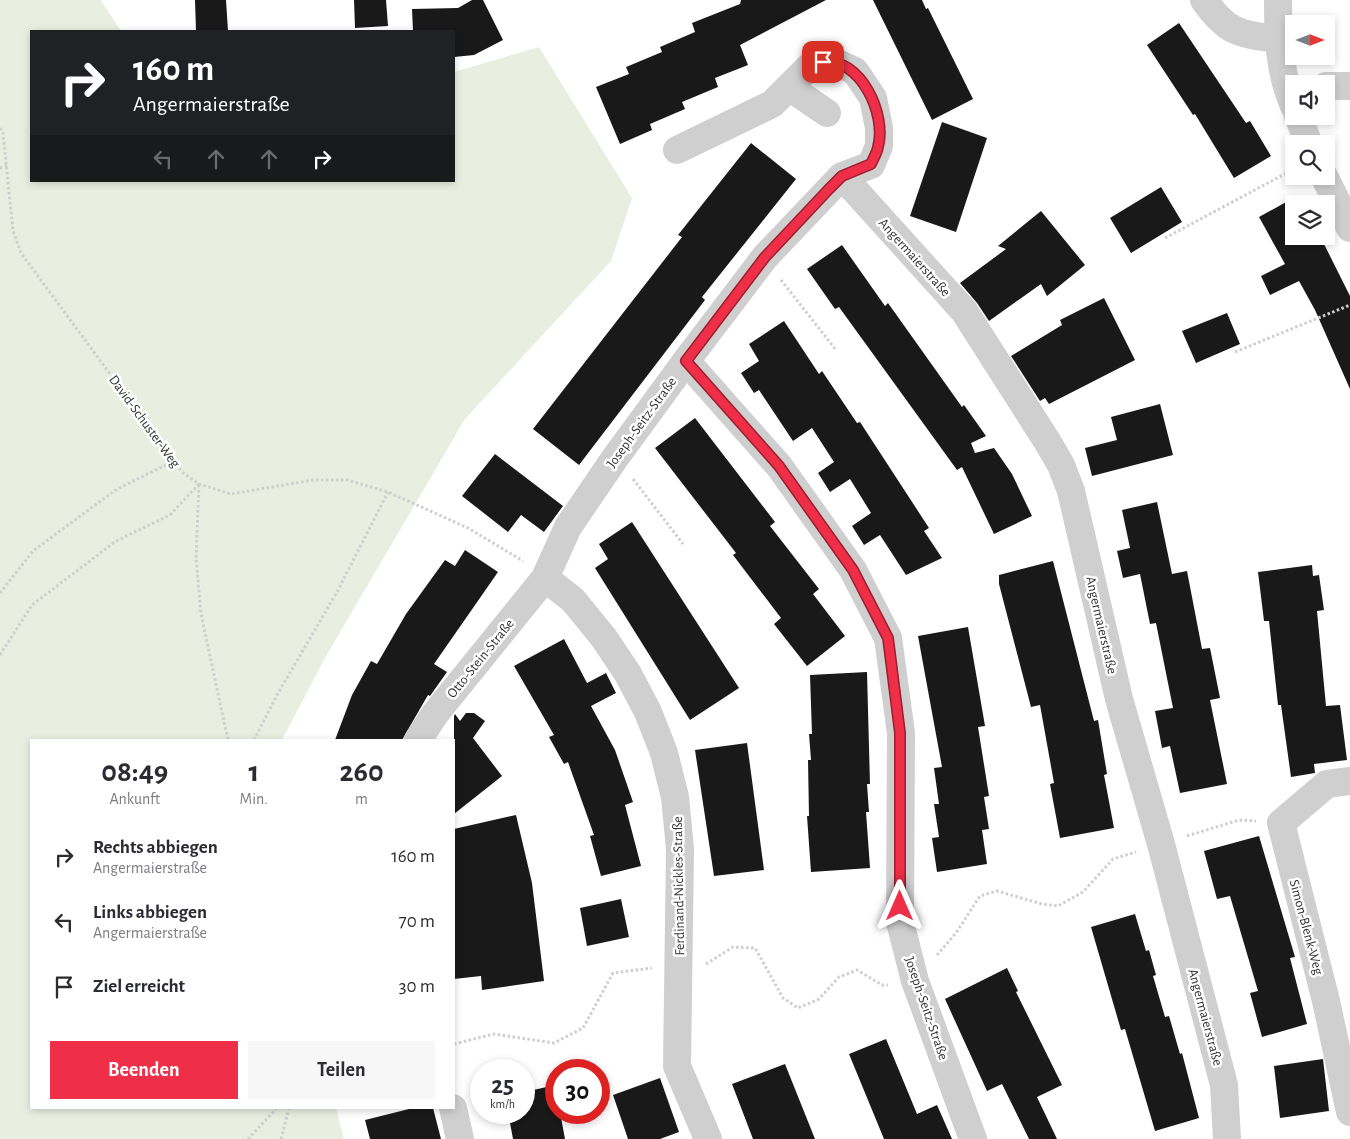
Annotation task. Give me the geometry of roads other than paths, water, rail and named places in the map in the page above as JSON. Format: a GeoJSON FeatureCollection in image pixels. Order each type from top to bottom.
{"type":"FeatureCollection","features":[{"type":"Feature","properties":{"kind":"street"},"geometry":{"type":"LineString","coordinates":[[1204,0],[1219,21],[1246,35],[1278,39]]}},
{"type":"Feature","properties":{"kind":"street"},"geometry":{"type":"LineString","coordinates":[[1278,0],[1278,39],[1287,75]]}},
{"type":"Feature","properties":{"kind":"street"},"geometry":{"type":"LineString","coordinates":[[677,150],[772,104],[812,64],[833,61],[855,71],[873,98],[879,128],[879,146],[871,164],[842,176],[765,257],[686,361]]}},
{"type":"Feature","properties":{"kind":"street"},"geometry":{"type":"LineString","coordinates":[[1335,86],[1350,86]]}},
{"type":"Feature","properties":{"kind":"street"},"geometry":{"type":"LineString","coordinates":[[789,88],[827,113]]}},
{"type":"Feature","properties":{"kind":"street","name":"Angermaierstraße"},"geometry":{"type":"LineString","coordinates":[[842,176],[964,311],[1061,465],[1071,491],[1119,699],[1161,844],[1224,1085],[1227,1139]]}},
{"type":"Feature","properties":{"kind":"street"},"geometry":{"type":"LineString","coordinates":[[1328,185],[1350,228]]}},
{"type":"Feature","properties":{"kind":"street","name":"Joseph-Seitz-Straße"},"geometry":{"type":"LineString","coordinates":[[545,578],[568,527],[615,458],[686,361],[779,466],[853,570],[888,638],[900,733],[900,922],[915,981],[973,1139]]}},
{"type":"Feature","properties":{"kind":"street","name":"Otto-Stein-Straße"},"geometry":{"type":"LineString","coordinates":[[419,739],[434,714],[545,578]]}},
{"type":"Feature","properties":{"kind":"street","name":"Ferdinand-Nickles-Straße"},"geometry":{"type":"LineString","coordinates":[[545,578],[573,600],[604,638],[628,674],[648,712],[664,754],[675,797],[680,849],[677,1066],[708,1139]]}},
{"type":"Feature","properties":{"kind":"street","name":"Simon-Blenk-Weg"},"geometry":{"type":"LineString","coordinates":[[1350,781],[1327,784],[1281,823],[1326,1001],[1350,1112]]}},
{"type":"Feature","properties":{"kind":"street"},"geometry":{"type":"LineString","coordinates":[[453,1109],[460,1139]]}}]}
